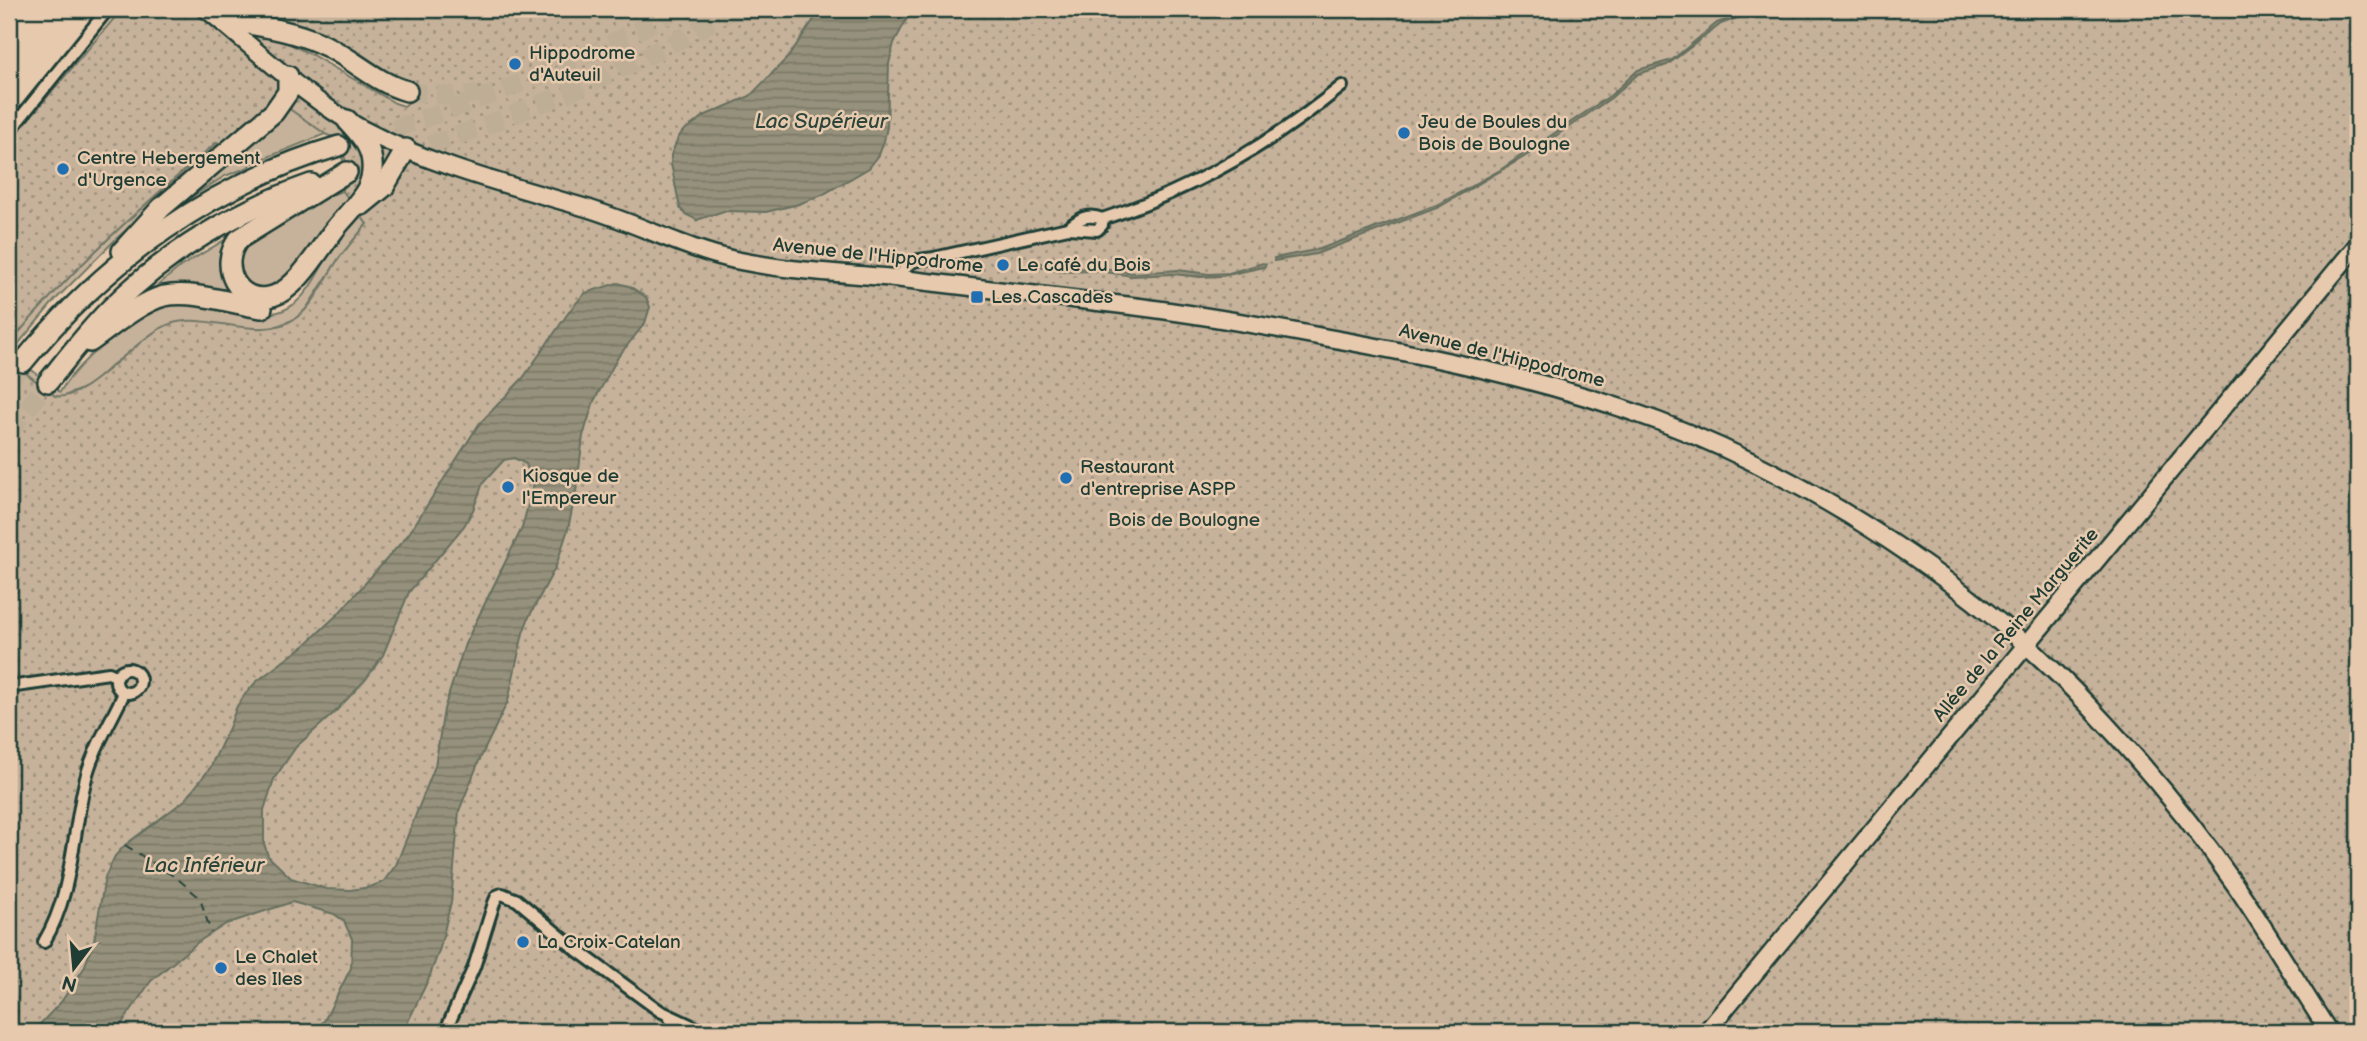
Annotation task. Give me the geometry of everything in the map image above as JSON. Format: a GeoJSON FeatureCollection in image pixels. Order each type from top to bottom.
{"type":"FeatureCollection","features":[{"type":"Feature","properties":{"kind":"highway"},"geometry":{"type":"LineString","coordinates":[[235,22],[317,41],[377,80],[407,92]]}},
{"type":"Feature","properties":{"kind":"highway"},"geometry":{"type":"LineString","coordinates":[[23,362],[160,208],[274,112],[288,93],[288,76]]}},
{"type":"Feature","properties":{"kind":"highway"},"geometry":{"type":"LineString","coordinates":[[48,382],[110,309],[183,249],[266,201],[347,172],[239,239],[230,255],[230,273],[235,283],[248,295],[272,297],[292,284],[369,184],[372,167],[369,147],[346,120]]}},
{"type":"Feature","properties":{"kind":"highway"},"geometry":{"type":"LineString","coordinates":[[349,213],[380,192],[398,145]]}},
{"type":"Feature","properties":{"kind":"highway"},"geometry":{"type":"LineString","coordinates":[[86,292],[139,248],[209,201],[261,175],[338,146]]}},
{"type":"Feature","properties":{"kind":"highway"},"geometry":{"type":"LineString","coordinates":[[62,365],[138,309],[165,296],[190,296],[262,308],[281,304],[299,290],[320,249]]}},
{"type":"Feature","properties":{"kind":"main road"},"geometry":{"type":"LineString","coordinates":[[206,9],[346,120],[398,145]]}},
{"type":"Feature","properties":{"kind":"main road"},"geometry":{"type":"LineString","coordinates":[[219,9],[398,145]]}},
{"type":"Feature","properties":{"kind":"main road","name":"Avenue de l'Hippodrome"},"geometry":{"type":"LineString","coordinates":[[398,145],[465,173],[590,209],[709,253],[741,261],[1120,304],[1399,350],[1579,394],[1661,422],[1747,460],[1829,503],[1956,588],[2026,646],[2084,700],[2153,777],[2235,885],[2329,1032]]}},
{"type":"Feature","properties":{"kind":"main road","name":"Allée de la Reine Marguerite"},"geometry":{"type":"LineString","coordinates":[[1706,1032],[2358,244]]}},
{"type":"Feature","properties":{"kind":"street"},"geometry":{"type":"LineString","coordinates":[[9,132],[108,9]]}},
{"type":"Feature","properties":{"kind":"street"},"geometry":{"type":"LineString","coordinates":[[898,279],[905,267],[914,260],[934,258],[1068,228],[1097,230],[1102,225],[1102,219],[1136,208],[1232,162],[1278,134],[1342,86]]}},
{"type":"Feature","properties":{"kind":"street"},"geometry":{"type":"LineString","coordinates":[[934,258],[932,269],[936,284]]}},
{"type":"Feature","properties":{"kind":"street"},"geometry":{"type":"LineString","coordinates":[[129,669],[139,676],[138,688],[132,693],[124,693],[117,687],[117,677],[129,669]]}},
{"type":"Feature","properties":{"kind":"street"},"geometry":{"type":"LineString","coordinates":[[9,687],[109,673],[117,677]]}},
{"type":"Feature","properties":{"kind":"street"},"geometry":{"type":"LineString","coordinates":[[44,942],[55,922],[68,881],[86,778],[100,741],[124,693]]}},
{"type":"Feature","properties":{"kind":"street"},"geometry":{"type":"LineString","coordinates":[[445,1032],[474,967],[494,903],[500,895],[506,894],[660,1011],[683,1032]]}},
{"type":"Feature","properties":{"kind":"street"},"geometry":{"type":"LineString","coordinates":[[660,1011],[705,1032]]}},
{"type":"Feature","properties":{"kind":"green space","name":"Bois de Boulogne"},"geometry":{"type":"Polygon","coordinates":[[[122,9],[2358,9],[2358,1032],[9,1032],[9,506],[12,498],[9,464],[9,360],[55,396],[67,395],[96,379],[142,341],[170,324],[201,321],[250,328],[281,325],[296,318],[309,305],[340,257],[367,224],[342,190],[348,179],[348,172],[337,138],[327,135],[275,99],[221,144],[217,142],[135,214],[57,290],[9,344],[9,142],[122,9]],[[276,37],[395,103],[404,106],[413,99],[418,89],[394,81],[367,66],[276,37]]]}},
{"type":"Feature","properties":{"kind":"green space"},"geometry":{"type":"Polygon","coordinates":[[[275,99],[117,238],[55,300],[9,355],[9,344],[33,316],[109,239],[218,142],[221,143],[275,99]]]}},
{"type":"Feature","properties":{"kind":"green space"},"geometry":{"type":"Polygon","coordinates":[[[287,107],[358,146],[350,200],[326,223],[288,278],[264,292],[239,280],[237,250],[321,199],[342,191],[349,178],[335,137],[325,134],[250,162],[249,167],[225,176],[169,211],[287,107]]]}},
{"type":"Feature","properties":{"kind":"green space"},"geometry":{"type":"Polygon","coordinates":[[[361,216],[367,224],[339,258],[306,309],[295,319],[272,328],[161,329],[112,365],[91,385],[62,397],[55,396],[9,360],[11,354],[60,392],[81,365],[114,334],[151,310],[168,303],[184,301],[261,314],[284,310],[308,290],[336,243],[361,216]]]}},
{"type":"Feature","properties":{"kind":"green space"},"geometry":{"type":"Polygon","coordinates":[[[236,233],[241,296],[140,300],[180,267],[236,233]]]}},
{"type":"Feature","properties":{"kind":"water","name":"Lac Supérieur"},"geometry":{"type":"Polygon","coordinates":[[[821,9],[912,9],[894,43],[889,64],[887,127],[879,155],[869,168],[822,195],[799,204],[766,212],[724,211],[697,220],[685,214],[680,208],[671,164],[671,155],[678,138],[683,131],[706,115],[750,96],[788,57],[821,9]]]}},
{"type":"Feature","properties":{"kind":"water"},"geometry":{"type":"Polygon","coordinates":[[[1740,15],[1721,24],[1667,65],[1638,74],[1611,98],[1534,151],[1439,207],[1316,254],[1274,261],[1274,258],[1320,249],[1439,204],[1500,170],[1611,95],[1638,70],[1672,60],[1717,23],[1740,15]]]}},
{"type":"Feature","properties":{"kind":"water"},"geometry":{"type":"Polygon","coordinates":[[[1037,262],[1062,269],[1099,268],[1135,273],[1178,270],[1209,274],[1229,273],[1266,264],[1264,267],[1222,276],[1200,277],[1173,274],[1133,276],[1098,271],[1060,272],[1037,266],[1037,262]]]}},
{"type":"Feature","properties":{"kind":"water","name":"Lac Inférieur"},"geometry":{"type":"Polygon","coordinates":[[[617,283],[629,286],[646,297],[650,307],[645,323],[618,357],[594,401],[583,436],[568,529],[556,566],[523,633],[508,701],[459,811],[451,902],[440,948],[403,1032],[313,1032],[324,1021],[351,968],[352,939],[344,921],[334,914],[292,902],[226,924],[198,942],[151,981],[116,1032],[28,1032],[61,1002],[84,968],[94,941],[105,877],[115,856],[125,845],[185,800],[210,768],[237,706],[246,693],[338,614],[408,535],[479,424],[523,378],[585,293],[617,283]],[[514,458],[504,460],[483,483],[464,526],[409,592],[383,655],[366,679],[335,712],[296,747],[274,779],[264,810],[264,843],[268,856],[291,878],[327,889],[350,890],[383,882],[396,865],[435,766],[444,709],[465,644],[522,528],[533,486],[526,464],[514,458]]]}},
{"type":"Feature","properties":{"kind":"ferry route"},"geometry":{"type":"LineString","coordinates":[[125,845],[178,879],[200,898],[211,933]]}},
{"type":"Feature","properties":{"kind":"tunnel"},"geometry":{"type":"LineString","coordinates":[[339,146],[512,86],[596,51],[678,9]]}},
{"type":"Feature","properties":{"kind":"tunnel"},"geometry":{"type":"LineString","coordinates":[[347,172],[448,139],[545,102],[640,59],[735,9]]}},
{"type":"Feature","properties":{"kind":"tunnel"},"geometry":{"type":"LineString","coordinates":[[407,91],[448,96],[477,94]]}},
{"type":"Feature","properties":{"kind":"tunnel"},"geometry":{"type":"LineString","coordinates":[[9,382],[23,362]]}},
{"type":"Feature","properties":{"kind":"tunnel"},"geometry":{"type":"LineString","coordinates":[[9,432],[48,382]]}},
{"type":"Feature","properties":{"kind":"place","name":"Hippodrome d'Auteuil"},"geometry":{"type":"Point","coordinates":[515,64]}},
{"type":"Feature","properties":{"kind":"place","name":"Jeu de Boules du Bois de Boulogne"},"geometry":{"type":"Point","coordinates":[1404,133]}},
{"type":"Feature","properties":{"kind":"place","name":"Centre Hebergement d'Urgence"},"geometry":{"type":"Point","coordinates":[63,169]}},
{"type":"Feature","properties":{"kind":"place","name":"Le café du Bois"},"geometry":{"type":"Point","coordinates":[1003,265]}},
{"type":"Feature","properties":{"kind":"place","name":"Les Cascades"},"geometry":{"type":"Point","coordinates":[977,297]}},
{"type":"Feature","properties":{"kind":"place","name":"Restaurant d'entreprise ASPP"},"geometry":{"type":"Point","coordinates":[1066,478]}},
{"type":"Feature","properties":{"kind":"place","name":"Kiosque de l'Empereur"},"geometry":{"type":"Point","coordinates":[508,487]}},
{"type":"Feature","properties":{"kind":"place","name":"La Croix-Catelan"},"geometry":{"type":"Point","coordinates":[523,942]}},
{"type":"Feature","properties":{"kind":"place","name":"Le Chalet des Iles"},"geometry":{"type":"Point","coordinates":[221,968]}}]}
